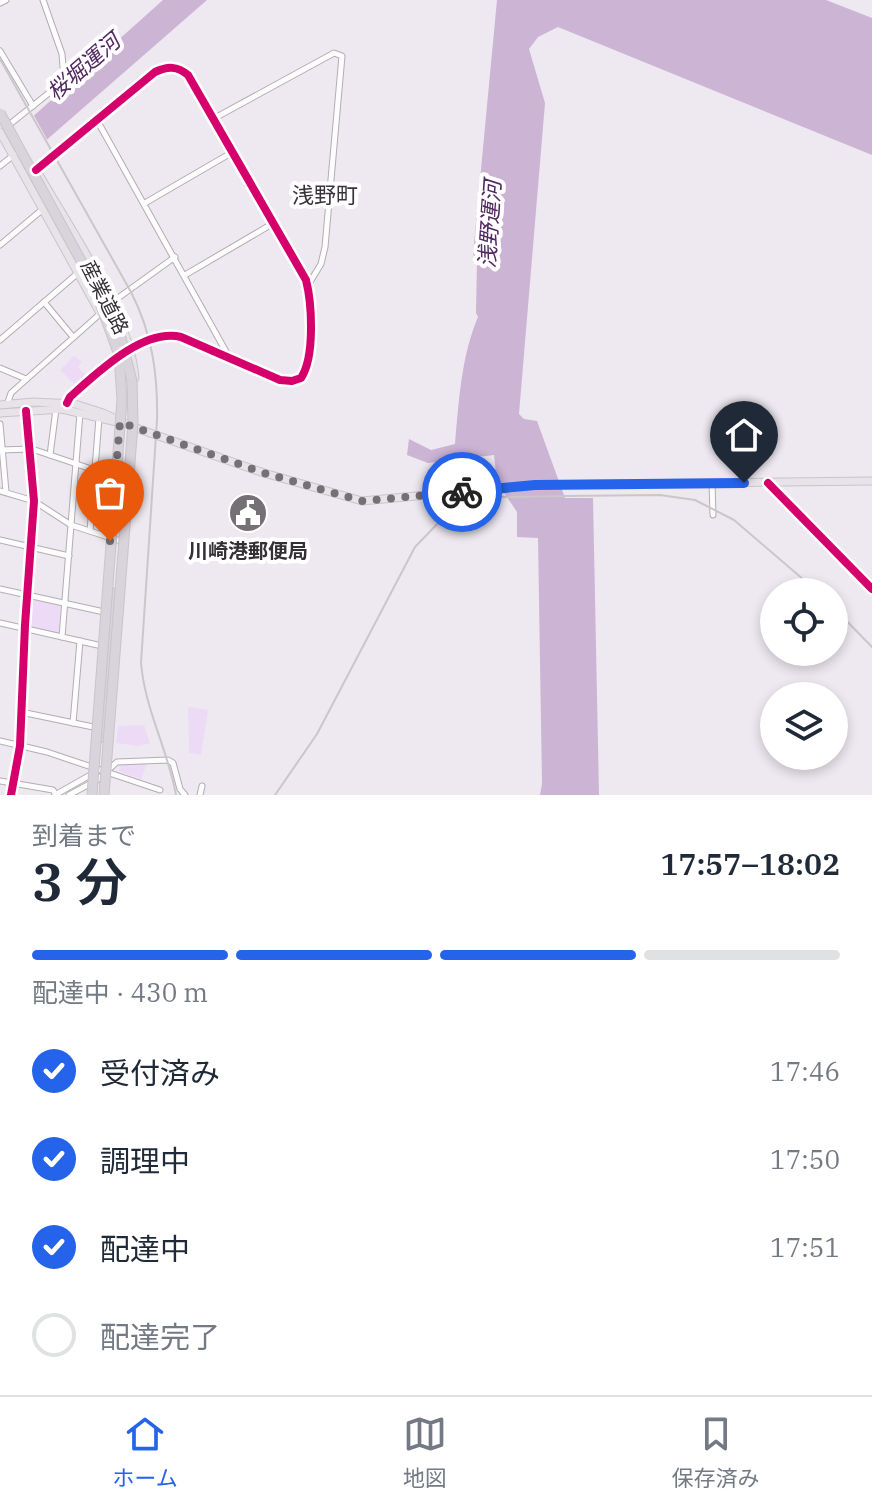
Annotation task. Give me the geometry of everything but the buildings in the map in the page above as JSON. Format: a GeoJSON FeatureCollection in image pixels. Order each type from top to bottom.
{"type":"FeatureCollection","features":[{"type":"Feature","properties":{"kind":"highway"},"geometry":{"type":"LineString","coordinates":[[0,113],[119,330],[132,381],[131,452],[104,795]]}},
{"type":"Feature","properties":{"kind":"highway"},"geometry":{"type":"LineString","coordinates":[[5,125],[97,298],[112,332],[122,378],[120,447],[94,795]]}},
{"type":"Feature","properties":{"kind":"highway"},"geometry":{"type":"LineString","coordinates":[[98,746],[106,700],[114,593],[120,447]]}},
{"type":"Feature","properties":{"kind":"highway"},"geometry":{"type":"LineString","coordinates":[[117,642],[114,593],[131,452]]}},
{"type":"Feature","properties":{"kind":"main road","name":"産業道路"},"geometry":{"type":"LineString","coordinates":[[0,106],[5,125],[24,148],[111,302],[130,350],[135,379],[136,428],[117,642],[100,774],[94,795]]}},
{"type":"Feature","properties":{"kind":"main road","name":"産業道路"},"geometry":{"type":"LineString","coordinates":[[0,132],[100,314],[115,358],[120,422],[102,646],[98,746],[104,795]]}},
{"type":"Feature","properties":{"kind":"main road"},"geometry":{"type":"LineString","coordinates":[[4,405],[67,403],[323,491],[370,502],[500,487],[872,481]]}},
{"type":"Feature","properties":{"kind":"main road"},"geometry":{"type":"LineString","coordinates":[[0,413],[56,409],[112,423],[120,422]]}},
{"type":"Feature","properties":{"kind":"street"},"geometry":{"type":"LineString","coordinates":[[0,3],[6,0]]}},
{"type":"Feature","properties":{"kind":"street"},"geometry":{"type":"LineString","coordinates":[[5,125],[64,81],[62,54],[43,0]]}},
{"type":"Feature","properties":{"kind":"street"},"geometry":{"type":"LineString","coordinates":[[0,51],[33,106]]}},
{"type":"Feature","properties":{"kind":"street"},"geometry":{"type":"LineString","coordinates":[[213,119],[334,53],[342,56],[325,247],[321,264],[307,287]]}},
{"type":"Feature","properties":{"kind":"street"},"geometry":{"type":"LineString","coordinates":[[36,170],[155,72],[174,67],[188,75],[307,287],[311,305],[308,361],[301,378],[280,380],[169,334],[115,358],[73,394],[67,403]]}},
{"type":"Feature","properties":{"kind":"street"},"geometry":{"type":"LineString","coordinates":[[98,122],[229,358]]}},
{"type":"Feature","properties":{"kind":"street"},"geometry":{"type":"LineString","coordinates":[[0,166],[24,148]]}},
{"type":"Feature","properties":{"kind":"street"},"geometry":{"type":"LineString","coordinates":[[145,203],[231,153]]}},
{"type":"Feature","properties":{"kind":"street"},"geometry":{"type":"LineString","coordinates":[[0,245],[43,209]]}},
{"type":"Feature","properties":{"kind":"street"},"geometry":{"type":"LineString","coordinates":[[185,275],[272,224]]}},
{"type":"Feature","properties":{"kind":"street"},"geometry":{"type":"LineString","coordinates":[[4,405],[11,393],[111,302],[175,257]]}},
{"type":"Feature","properties":{"kind":"street"},"geometry":{"type":"LineString","coordinates":[[0,340],[78,273]]}},
{"type":"Feature","properties":{"kind":"street"},"geometry":{"type":"LineString","coordinates":[[44,302],[73,337]]}},
{"type":"Feature","properties":{"kind":"street"},"geometry":{"type":"LineString","coordinates":[[0,368],[26,379]]}},
{"type":"Feature","properties":{"kind":"street"},"geometry":{"type":"LineString","coordinates":[[50,455],[56,409]]}},
{"type":"Feature","properties":{"kind":"street"},"geometry":{"type":"LineString","coordinates":[[11,795],[20,746],[24,629],[34,501],[26,411]]}},
{"type":"Feature","properties":{"kind":"street"},"geometry":{"type":"LineString","coordinates":[[62,637],[80,413]]}},
{"type":"Feature","properties":{"kind":"street"},"geometry":{"type":"LineString","coordinates":[[90,531],[99,418]]}},
{"type":"Feature","properties":{"kind":"street"},"geometry":{"type":"LineString","coordinates":[[0,424],[3,491],[34,501],[71,525],[126,542]]}},
{"type":"Feature","properties":{"kind":"street"},"geometry":{"type":"LineString","coordinates":[[1,450],[29,448],[115,477]]}},
{"type":"Feature","properties":{"kind":"street"},"geometry":{"type":"LineString","coordinates":[[712,483],[713,515]]}},
{"type":"Feature","properties":{"kind":"street"},"geometry":{"type":"LineString","coordinates":[[768,483],[872,589]]}},
{"type":"Feature","properties":{"kind":"street"},"geometry":{"type":"LineString","coordinates":[[0,540],[69,556]]}},
{"type":"Feature","properties":{"kind":"street"},"geometry":{"type":"LineString","coordinates":[[0,589],[105,612]]}},
{"type":"Feature","properties":{"kind":"street"},"geometry":{"type":"LineString","coordinates":[[0,623],[102,646]]}},
{"type":"Feature","properties":{"kind":"street"},"geometry":{"type":"LineString","coordinates":[[73,723],[80,641]]}},
{"type":"Feature","properties":{"kind":"street"},"geometry":{"type":"LineString","coordinates":[[21,712],[99,728]]}},
{"type":"Feature","properties":{"kind":"street"},"geometry":{"type":"LineString","coordinates":[[0,741],[47,752],[100,774],[160,790]]}},
{"type":"Feature","properties":{"kind":"street"},"geometry":{"type":"LineString","coordinates":[[69,795],[117,762],[170,761],[185,795]]}},
{"type":"Feature","properties":{"kind":"street"},"geometry":{"type":"LineString","coordinates":[[0,781],[53,790],[55,795],[100,774]]}},
{"type":"Feature","properties":{"kind":"street"},"geometry":{"type":"LineString","coordinates":[[200,795],[202,786]]}},
{"type":"Feature","properties":{"kind":"street"},"geometry":{"type":"LineString","coordinates":[[83,787],[94,795]]}},
{"type":"Feature","properties":{"kind":"shaded area"},"geometry":{"type":"Polygon","coordinates":[[[74,356],[82,362],[78,367],[88,377],[77,387],[60,370],[74,356]]]}},
{"type":"Feature","properties":{"kind":"shaded area"},"geometry":{"type":"Polygon","coordinates":[[[30,598],[60,605],[59,633],[27,628],[30,598]]]}},
{"type":"Feature","properties":{"kind":"shaded area"},"geometry":{"type":"Polygon","coordinates":[[[188,707],[208,710],[201,755],[189,753],[188,707]]]}},
{"type":"Feature","properties":{"kind":"shaded area"},"geometry":{"type":"Polygon","coordinates":[[[144,725],[150,743],[139,746],[116,743],[118,726],[144,725]]]}},
{"type":"Feature","properties":{"kind":"shaded area"},"geometry":{"type":"Polygon","coordinates":[[[147,763],[141,779],[119,771],[120,764],[147,763]]]}},
{"type":"Feature","properties":{"kind":"water"},"geometry":{"type":"Polygon","coordinates":[[[163,0],[207,0],[43,143],[29,120],[163,0]]]}},
{"type":"Feature","properties":{"kind":"water","name":"浅野運河"},"geometry":{"type":"Polygon","coordinates":[[[497,0],[826,0],[872,18],[872,155],[558,27],[538,37],[529,49],[545,103],[519,414],[524,419],[537,421],[565,498],[593,498],[599,795],[540,795],[538,538],[517,537],[517,512],[497,482],[494,455],[428,463],[407,455],[409,439],[431,450],[455,444],[464,363],[478,317],[477,262],[473,254],[497,0]]]}},
{"type":"Feature","properties":{"kind":"pier"},"geometry":{"type":"Polygon","coordinates":[[[32,112],[49,143],[45,146],[40,145],[25,121],[32,112]]]}},
{"type":"Feature","properties":{"kind":"railway"},"geometry":{"type":"LineString","coordinates":[[0,59],[131,292],[149,338],[155,370],[157,420],[141,663],[147,697],[176,795]]}},
{"type":"Feature","properties":{"kind":"railway"},"geometry":{"type":"LineString","coordinates":[[275,795],[317,734],[415,547],[442,519],[471,504],[501,497],[660,495],[695,500],[734,520],[802,578]]}},
{"type":"Feature","properties":{"kind":"railway"},"geometry":{"type":"LineString","coordinates":[[848,622],[872,647]]}},
{"type":"Feature","properties":{"kind":"cycle path"},"geometry":{"type":"LineString","coordinates":[[36,170],[155,72],[168,68],[180,70],[188,75],[306,280],[310,302],[309,357],[301,378],[280,380],[181,337],[166,336],[151,339],[121,355],[81,387],[67,403]]}},
{"type":"Feature","properties":{"kind":"cycle path"},"geometry":{"type":"LineString","coordinates":[[11,795],[20,746],[34,501],[26,411]]}},
{"type":"Feature","properties":{"kind":"cycle path"},"geometry":{"type":"LineString","coordinates":[[768,483],[872,589]]}},
{"type":"Feature","properties":{"kind":"way so far"},"geometry":{"type":"LineString","coordinates":[[110,541],[120,422],[264,473],[351,499],[370,502],[462,492]]}},
{"type":"Feature","properties":{"kind":"place","name":"川崎港郵便局"},"geometry":{"type":"Point","coordinates":[248,513]}},
{"type":"Feature","properties":{"kind":"district","name":"浅野町"},"geometry":{"type":"Point","coordinates":[325,194]}},
{"type":"Feature","properties":{"kind":"route"},"geometry":{"type":"LineString","coordinates":[[462,492],[535,485],[744,483]]}},
{"type":"Feature","properties":{"kind":"water label","name":"桜堀運河"},"geometry":{"type":"Point","coordinates":[83,66]}}]}
